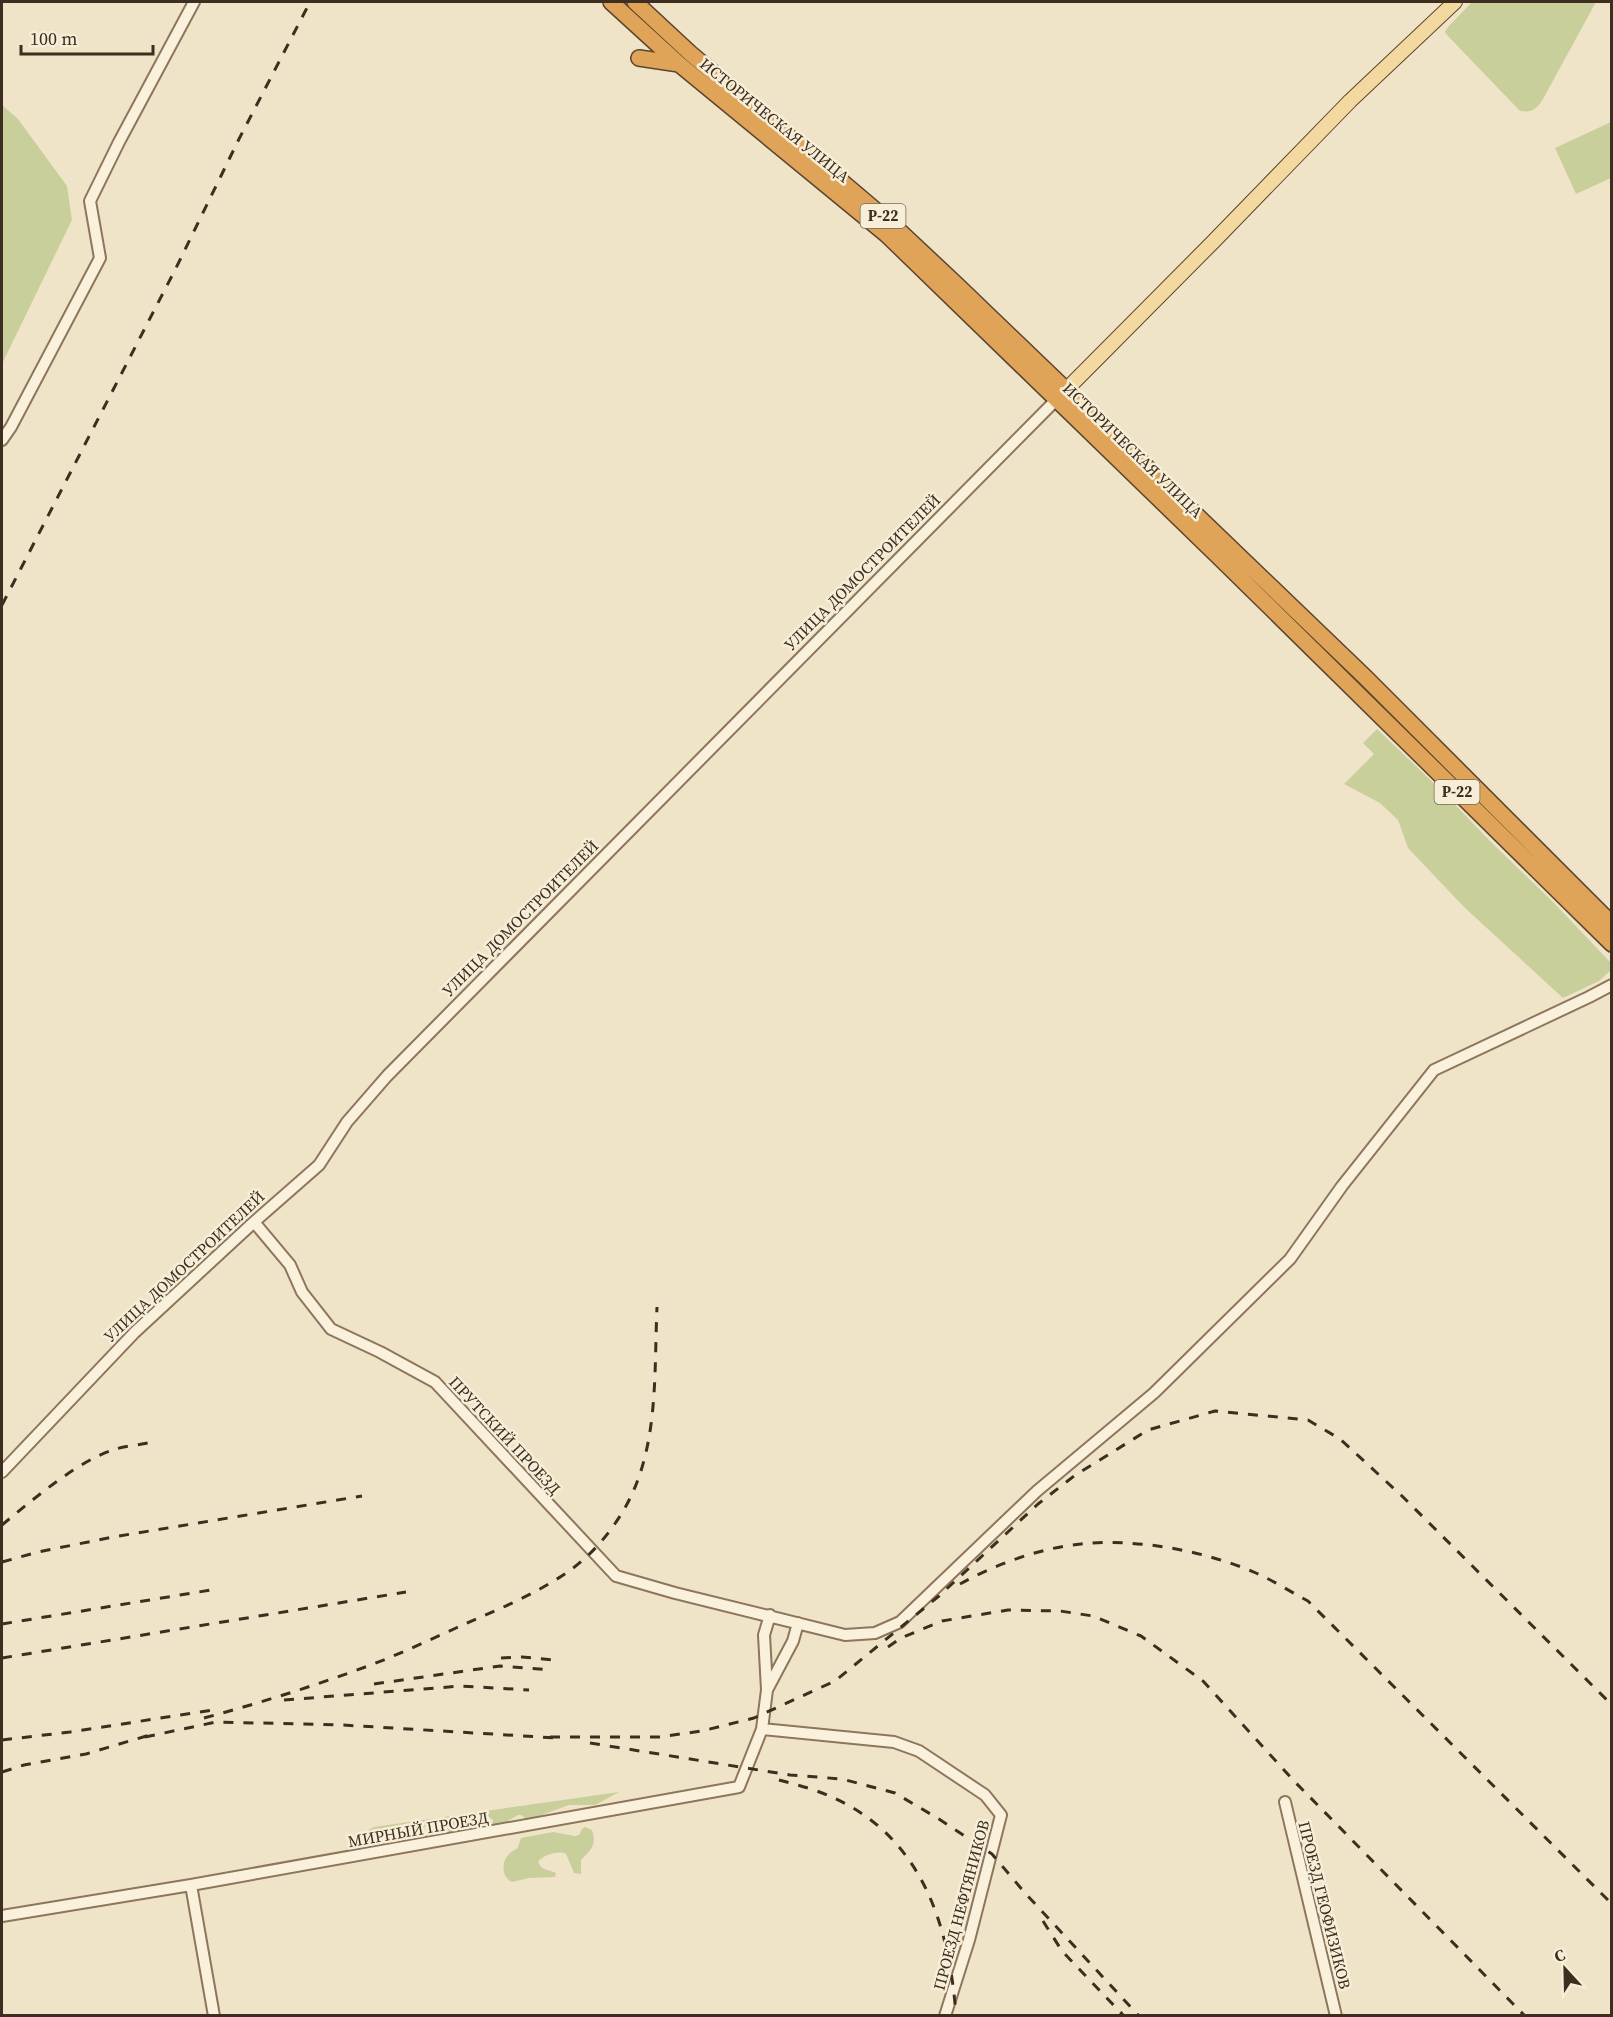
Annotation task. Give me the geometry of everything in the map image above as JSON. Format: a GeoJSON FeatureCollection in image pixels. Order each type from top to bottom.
{"type":"FeatureCollection","features":[{"type":"Feature","properties":{"kind":"highway","name":"ИСТОРИЧЕСКАЯ УЛИЦА"},"geometry":{"type":"LineString","coordinates":[[611,2],[679,64],[887,235],[1223,561],[1611,944]]}},
{"type":"Feature","properties":{"kind":"highway","name":"ИСТОРИЧЕСКАЯ УЛИЦА"},"geometry":{"type":"LineString","coordinates":[[635,2],[690,53],[893,225],[1067,389],[1434,745],[1611,924]]}},
{"type":"Feature","properties":{"kind":"highway"},"geometry":{"type":"LineString","coordinates":[[637,26],[649,51],[639,58],[679,64]]}},
{"type":"Feature","properties":{"kind":"main road","name":"УЛИЦА ДОМОСТРОИТЕЛЕЙ"},"geometry":{"type":"LineString","coordinates":[[1056,400],[1214,242],[1350,101],[1455,2]]}},
{"type":"Feature","properties":{"kind":"street"},"geometry":{"type":"LineString","coordinates":[[2,440],[100,258],[90,201],[194,2]]}},
{"type":"Feature","properties":{"kind":"street","name":"УЛИЦА ДОМОСТРОИТЕЛЕЙ"},"geometry":{"type":"LineString","coordinates":[[2,1472],[135,1332],[254,1222],[319,1166],[347,1122],[387,1076],[1056,400]]}},
{"type":"Feature","properties":{"kind":"street","name":"ПРУТСКИЙ ПРОЕЗД"},"geometry":{"type":"LineString","coordinates":[[254,1222],[290,1265],[302,1292],[331,1329],[435,1382],[616,1576],[675,1593],[846,1635],[875,1633],[900,1622],[1037,1491],[1154,1393],[1290,1259],[1342,1186],[1434,1070],[1611,985]]}},
{"type":"Feature","properties":{"kind":"street"},"geometry":{"type":"LineString","coordinates":[[767,1690],[764,1635],[770,1615]]}},
{"type":"Feature","properties":{"kind":"street"},"geometry":{"type":"LineString","coordinates":[[767,1690],[794,1641],[798,1623]]}},
{"type":"Feature","properties":{"kind":"street","name":"МИРНЫЙ ПРОЕЗД"},"geometry":{"type":"LineString","coordinates":[[2,1916],[739,1788],[762,1729],[767,1690]]}},
{"type":"Feature","properties":{"kind":"street","name":"ПРОЕЗД НЕФТЯНИКОВ"},"geometry":{"type":"LineString","coordinates":[[762,1729],[894,1742],[919,1751],[985,1796],[998,1810],[1001,1815],[992,1854],[945,2016]]}},
{"type":"Feature","properties":{"kind":"street","name":"ПРОЕЗД ГЕОФИЗИКОВ"},"geometry":{"type":"LineString","coordinates":[[1285,1802],[1336,2016]]}},
{"type":"Feature","properties":{"kind":"street"},"geometry":{"type":"LineString","coordinates":[[191,1885],[214,2016]]}},
{"type":"Feature","properties":{"kind":"green space"},"geometry":{"type":"Polygon","coordinates":[[[1472,2],[1596,2],[1541,102],[1534,110],[1520,111],[1446,34],[1448,27],[1472,2]]]}},
{"type":"Feature","properties":{"kind":"green space"},"geometry":{"type":"Polygon","coordinates":[[[2,105],[18,119],[67,186],[72,220],[2,364],[2,105]]]}},
{"type":"Feature","properties":{"kind":"green space"},"geometry":{"type":"Polygon","coordinates":[[[1611,122],[1611,178],[1576,194],[1555,148],[1611,122]]]}},
{"type":"Feature","properties":{"kind":"green space"},"geometry":{"type":"Polygon","coordinates":[[[1377,729],[1554,903],[1611,963],[1611,970],[1599,981],[1563,998],[1464,907],[1408,848],[1398,820],[1380,803],[1344,784],[1374,754],[1363,743],[1377,729]]]}},
{"type":"Feature","properties":{"kind":"green space"},"geometry":{"type":"Polygon","coordinates":[[[619,1792],[595,1805],[569,1805],[528,1820],[518,1815],[501,1825],[492,1826],[493,1820],[488,1816],[453,1831],[443,1831],[428,1825],[417,1831],[398,1831],[383,1836],[373,1836],[368,1833],[368,1830],[374,1827],[619,1792]]]}},
{"type":"Feature","properties":{"kind":"green space"},"geometry":{"type":"Polygon","coordinates":[[[585,1827],[592,1830],[594,1840],[590,1850],[581,1860],[581,1874],[574,1873],[566,1854],[555,1853],[547,1855],[538,1862],[542,1868],[556,1873],[555,1877],[529,1878],[512,1882],[508,1880],[503,1869],[505,1860],[518,1847],[521,1838],[553,1832],[575,1836],[579,1835],[585,1827]]]}},
{"type":"Feature","properties":{"kind":"railway"},"geometry":{"type":"LineString","coordinates":[[2,605],[310,2]]}},
{"type":"Feature","properties":{"kind":"railway"},"geometry":{"type":"LineString","coordinates":[[204,1718],[307,1687],[390,1657],[528,1595],[556,1580],[586,1558],[608,1533],[626,1506],[637,1483],[644,1459],[653,1409],[657,1307]]}},
{"type":"Feature","properties":{"kind":"railway"},"geometry":{"type":"LineString","coordinates":[[550,1737],[659,1737],[702,1731],[754,1718],[835,1681],[939,1596],[1038,1504],[1074,1476],[1148,1430],[1215,1411],[1308,1420],[1340,1439],[1402,1496],[1612,1705]]}},
{"type":"Feature","properties":{"kind":"railway"},"geometry":{"type":"LineString","coordinates":[[2,1525],[56,1482],[87,1462],[116,1449],[148,1443]]}},
{"type":"Feature","properties":{"kind":"railway"},"geometry":{"type":"LineString","coordinates":[[2,1562],[38,1552],[113,1537],[362,1496]]}},
{"type":"Feature","properties":{"kind":"railway"},"geometry":{"type":"LineString","coordinates":[[960,1584],[988,1570],[1034,1553],[1066,1546],[1102,1543],[1170,1548],[1215,1558],[1263,1576],[1308,1601],[1612,1904]]}},
{"type":"Feature","properties":{"kind":"railway"},"geometry":{"type":"LineString","coordinates":[[2,1624],[217,1589]]}},
{"type":"Feature","properties":{"kind":"railway"},"geometry":{"type":"LineString","coordinates":[[2,1658],[406,1592]]}},
{"type":"Feature","properties":{"kind":"railway"},"geometry":{"type":"LineString","coordinates":[[888,1647],[901,1638],[942,1621],[1008,1610],[1060,1611],[1093,1616],[1141,1636],[1203,1681],[1294,1781],[1525,2016]]}},
{"type":"Feature","properties":{"kind":"railway"},"geometry":{"type":"LineString","coordinates":[[501,1658],[522,1657],[553,1660]]}},
{"type":"Feature","properties":{"kind":"railway"},"geometry":{"type":"LineString","coordinates":[[374,1684],[500,1666],[552,1670]]}},
{"type":"Feature","properties":{"kind":"railway"},"geometry":{"type":"LineString","coordinates":[[284,1700],[461,1686],[529,1690]]}},
{"type":"Feature","properties":{"kind":"railway"},"geometry":{"type":"LineString","coordinates":[[2,1740],[213,1710]]}},
{"type":"Feature","properties":{"kind":"railway"},"geometry":{"type":"LineString","coordinates":[[145,1737],[216,1722],[343,1725],[557,1738]]}},
{"type":"Feature","properties":{"kind":"railway"},"geometry":{"type":"LineString","coordinates":[[2,1772],[24,1765],[86,1754],[153,1734]]}},
{"type":"Feature","properties":{"kind":"railway"},"geometry":{"type":"LineString","coordinates":[[590,1743],[790,1775],[842,1779],[895,1793],[992,1854],[1139,2016]]}},
{"type":"Feature","properties":{"kind":"railway"},"geometry":{"type":"LineString","coordinates":[[779,1780],[814,1790],[849,1806],[878,1826],[902,1851],[921,1879],[935,1910],[945,1943],[956,2016]]}},
{"type":"Feature","properties":{"kind":"railway"},"geometry":{"type":"LineString","coordinates":[[1043,1921],[1062,1951],[1124,2016]]}}]}
